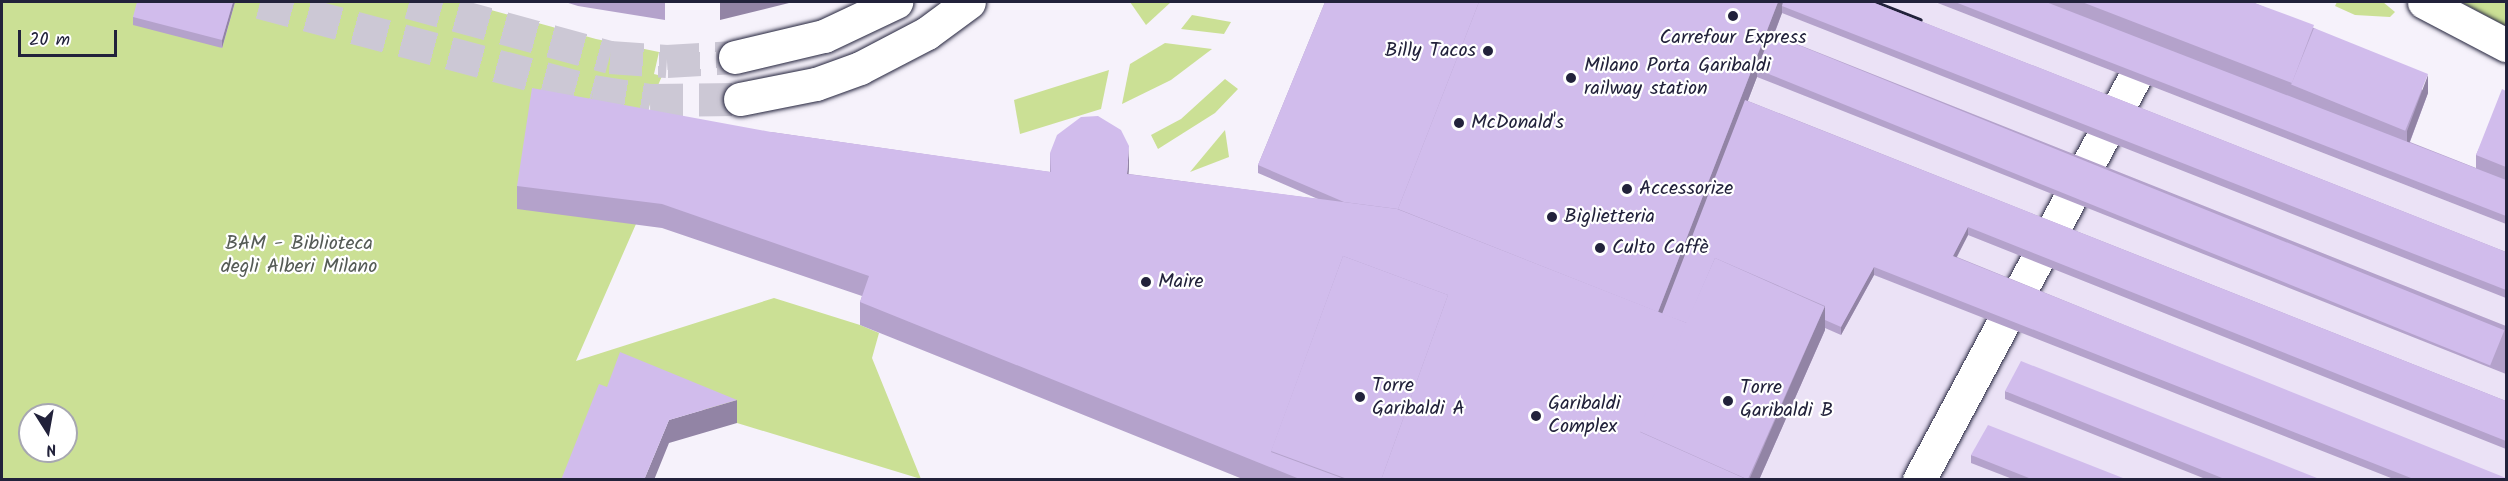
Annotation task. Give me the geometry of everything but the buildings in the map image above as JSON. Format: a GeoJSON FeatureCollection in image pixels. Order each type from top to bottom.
{"type":"FeatureCollection","features":[{"type":"Feature","properties":{"kind":"street"},"geometry":{"type":"LineString","coordinates":[[735,57],[824,36],[896,2]]}},
{"type":"Feature","properties":{"kind":"street"},"geometry":{"type":"LineString","coordinates":[[740,99],[816,84],[860,68],[927,33],[969,2]]}},
{"type":"Feature","properties":{"kind":"street"},"geometry":{"type":"LineString","coordinates":[[1918,480],[2175,2]]}},
{"type":"Feature","properties":{"kind":"street"},"geometry":{"type":"LineString","coordinates":[[2424,2],[2506,45]]}},
{"type":"Feature","properties":{"kind":"shaded area"},"geometry":{"type":"Polygon","coordinates":[[[1786,2],[1935,2],[2506,224],[2506,479],[1605,480],[1786,2]]]}},
{"type":"Feature","properties":{"kind":"green space","name":"BAM - Biblioteca degli Alberi Milano"},"geometry":{"type":"Polygon","coordinates":[[[2,2],[139,2],[222,48],[235,2],[462,2],[596,39],[659,52],[654,74],[662,76],[601,219],[636,224],[576,361],[774,298],[860,325],[879,333],[872,358],[921,479],[737,423],[620,376],[570,479],[2,479],[2,2]]]}},
{"type":"Feature","properties":{"kind":"green space"},"geometry":{"type":"Polygon","coordinates":[[[1130,2],[1171,2],[1146,25],[1130,2]]]}},
{"type":"Feature","properties":{"kind":"green space"},"geometry":{"type":"Polygon","coordinates":[[[2337,2],[2383,2],[2395,12],[2390,17],[2355,15],[2335,6],[2337,2]]]}},
{"type":"Feature","properties":{"kind":"green space"},"geometry":{"type":"Polygon","coordinates":[[[2461,2],[2506,2],[2506,26],[2461,2]]]}},
{"type":"Feature","properties":{"kind":"green space"},"geometry":{"type":"Polygon","coordinates":[[[1192,15],[1231,22],[1224,34],[1181,29],[1192,15]]]}},
{"type":"Feature","properties":{"kind":"green space"},"geometry":{"type":"Polygon","coordinates":[[[1165,43],[1212,49],[1171,80],[1122,104],[1130,64],[1165,43]]]}},
{"type":"Feature","properties":{"kind":"green space"},"geometry":{"type":"Polygon","coordinates":[[[1109,70],[1101,109],[1020,134],[1014,100],[1109,70]]]}},
{"type":"Feature","properties":{"kind":"green space"},"geometry":{"type":"Polygon","coordinates":[[[1225,79],[1238,89],[1215,113],[1158,149],[1151,135],[1181,119],[1225,79]]]}},
{"type":"Feature","properties":{"kind":"green space"},"geometry":{"type":"Polygon","coordinates":[[[1225,130],[1229,157],[1190,172],[1225,130]]]}},
{"type":"Feature","properties":{"kind":"tunnel"},"geometry":{"type":"LineString","coordinates":[[260,2],[593,91],[650,100],[740,99]]}},
{"type":"Feature","properties":{"kind":"tunnel"},"geometry":{"type":"LineString","coordinates":[[409,2],[610,57],[667,61],[735,57]]}},
{"type":"Feature","properties":{"kind":"railway"},"geometry":{"type":"LineString","coordinates":[[1874,2],[1920,20]]}},
{"type":"Feature","properties":{"kind":"place","name":"Carrefour Express"},"geometry":{"type":"Point","coordinates":[1733,16]}},
{"type":"Feature","properties":{"kind":"place","name":"Billy Tacos"},"geometry":{"type":"Point","coordinates":[1488,51]}},
{"type":"Feature","properties":{"kind":"place","name":"Milano Porta Garibaldi railway station"},"geometry":{"type":"Point","coordinates":[1571,78]}},
{"type":"Feature","properties":{"kind":"place","name":"McDonald's"},"geometry":{"type":"Point","coordinates":[1459,123]}},
{"type":"Feature","properties":{"kind":"place","name":"Accessorize"},"geometry":{"type":"Point","coordinates":[1627,189]}},
{"type":"Feature","properties":{"kind":"place","name":"Biglietteria"},"geometry":{"type":"Point","coordinates":[1552,217]}},
{"type":"Feature","properties":{"kind":"place","name":"Culto Caffè"},"geometry":{"type":"Point","coordinates":[1600,248]}},
{"type":"Feature","properties":{"kind":"place","name":"Maire"},"geometry":{"type":"Point","coordinates":[1146,282]}},
{"type":"Feature","properties":{"kind":"place","name":"Torre Garibaldi A"},"geometry":{"type":"Point","coordinates":[1360,397]}},
{"type":"Feature","properties":{"kind":"place","name":"Torre Garibaldi B"},"geometry":{"type":"Point","coordinates":[1728,401]}},
{"type":"Feature","properties":{"kind":"place","name":"Garibaldi Complex"},"geometry":{"type":"Point","coordinates":[1536,416]}}]}
